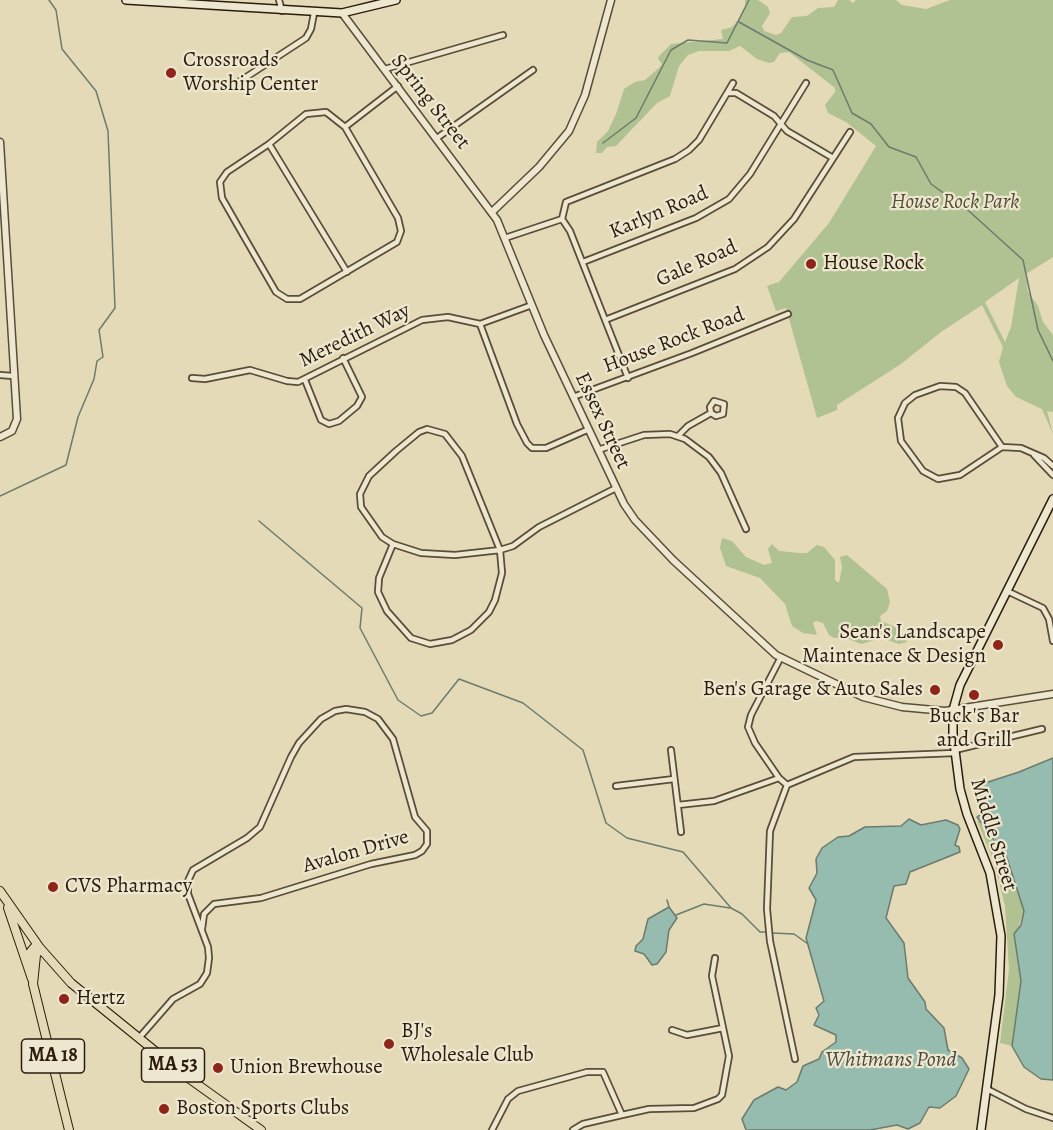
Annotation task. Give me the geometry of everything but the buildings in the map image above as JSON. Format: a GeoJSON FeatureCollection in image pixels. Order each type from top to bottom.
{"type":"FeatureCollection","features":[{"type":"Feature","properties":{"kind":"main road"},"geometry":{"type":"LineString","coordinates":[[126,0],[314,13],[342,13],[396,0]]}},
{"type":"Feature","properties":{"kind":"main road","name":"Middle Street"},"geometry":{"type":"LineString","coordinates":[[981,1130],[1002,967],[1000,920],[990,873],[963,802],[955,751],[953,711],[960,685],[1053,499]]}},
{"type":"Feature","properties":{"kind":"main road"},"geometry":{"type":"LineString","coordinates":[[1,892],[27,966]]}},
{"type":"Feature","properties":{"kind":"main road","name":"MA 53"},"geometry":{"type":"LineString","coordinates":[[1,892],[38,946],[71,983],[139,1038],[261,1130]]}},
{"type":"Feature","properties":{"kind":"main road"},"geometry":{"type":"LineString","coordinates":[[27,966],[28,955],[38,946]]}},
{"type":"Feature","properties":{"kind":"main road","name":"MA 18"},"geometry":{"type":"LineString","coordinates":[[33,984],[38,946]]}},
{"type":"Feature","properties":{"kind":"main road","name":"MA 18"},"geometry":{"type":"LineString","coordinates":[[27,966],[69,1130]]}},
{"type":"Feature","properties":{"kind":"street"},"geometry":{"type":"LineString","coordinates":[[279,0],[282,11]]}},
{"type":"Feature","properties":{"kind":"street"},"geometry":{"type":"LineString","coordinates":[[492,212],[539,167],[569,131],[585,95],[611,0]]}},
{"type":"Feature","properties":{"kind":"street"},"geometry":{"type":"LineString","coordinates":[[231,87],[306,38],[311,30],[314,13]]}},
{"type":"Feature","properties":{"kind":"street","name":"Spring Street"},"geometry":{"type":"LineString","coordinates":[[342,13],[492,212]]}},
{"type":"Feature","properties":{"kind":"street"},"geometry":{"type":"LineString","coordinates":[[385,69],[504,35]]}},
{"type":"Feature","properties":{"kind":"street"},"geometry":{"type":"LineString","coordinates":[[438,138],[533,70]]}},
{"type":"Feature","properties":{"kind":"street"},"geometry":{"type":"LineString","coordinates":[[628,378],[583,262],[570,231],[562,219],[566,202],[675,159],[689,150],[699,140],[733,82]]}},
{"type":"Feature","properties":{"kind":"street","name":"Karlyn Road"},"geometry":{"type":"LineString","coordinates":[[583,262],[696,218],[720,206],[744,183],[806,83]]}},
{"type":"Feature","properties":{"kind":"street"},"geometry":{"type":"LineString","coordinates":[[345,127],[398,86]]}},
{"type":"Feature","properties":{"kind":"street"},"geometry":{"type":"LineString","coordinates":[[728,93],[736,93],[774,116],[787,131],[833,158]]}},
{"type":"Feature","properties":{"kind":"street"},"geometry":{"type":"LineString","coordinates":[[326,112],[345,127],[398,218],[401,231],[397,242],[392,247],[300,299],[287,299],[276,292],[222,198],[219,187],[227,172],[269,144],[306,114],[326,112]]}},
{"type":"Feature","properties":{"kind":"street","name":"Gale Road"},"geometry":{"type":"LineString","coordinates":[[605,320],[722,274],[754,257],[777,239],[794,219],[850,132]]}},
{"type":"Feature","properties":{"kind":"street"},"geometry":{"type":"LineString","coordinates":[[0,142],[3,265],[17,419],[12,431],[0,437]]}},
{"type":"Feature","properties":{"kind":"street"},"geometry":{"type":"LineString","coordinates":[[269,144],[347,272]]}},
{"type":"Feature","properties":{"kind":"street","name":"Essex Street"},"geometry":{"type":"LineString","coordinates":[[492,212],[587,429],[629,512],[650,536],[781,657],[870,699],[923,710],[953,711],[1053,694]]}},
{"type":"Feature","properties":{"kind":"street"},"geometry":{"type":"LineString","coordinates":[[505,238],[562,219]]}},
{"type":"Feature","properties":{"kind":"street"},"geometry":{"type":"LineString","coordinates":[[532,305],[480,324],[517,424],[532,448],[546,448],[587,429]]}},
{"type":"Feature","properties":{"kind":"street","name":"House Rock Road"},"geometry":{"type":"LineString","coordinates":[[573,397],[628,378],[788,314]]}},
{"type":"Feature","properties":{"kind":"street","name":"Meredith Way"},"geometry":{"type":"LineString","coordinates":[[192,378],[205,379],[249,370],[287,381],[305,380],[343,358],[422,320],[448,317],[480,324]]}},
{"type":"Feature","properties":{"kind":"street"},"geometry":{"type":"LineString","coordinates":[[305,380],[321,420],[329,424],[339,421],[357,406],[362,397],[343,358]]}},
{"type":"Feature","properties":{"kind":"street"},"geometry":{"type":"LineString","coordinates":[[0,375],[12,376]]}},
{"type":"Feature","properties":{"kind":"street"},"geometry":{"type":"LineString","coordinates":[[1002,447],[965,393],[956,387],[940,386],[915,394],[905,403],[898,416],[897,425],[901,441],[920,468],[931,477],[954,478],[1002,447],[1021,448],[1053,466]]}},
{"type":"Feature","properties":{"kind":"street"},"geometry":{"type":"LineString","coordinates":[[678,436],[688,426],[711,413]]}},
{"type":"Feature","properties":{"kind":"street"},"geometry":{"type":"LineString","coordinates":[[393,544],[379,578],[380,597],[402,632],[411,638],[430,644],[452,640],[464,635],[489,612],[500,586],[500,550],[462,456],[445,434],[427,429],[419,432],[396,451],[363,486],[361,507],[382,537],[393,544],[422,554],[439,555],[500,550],[513,546],[538,527],[616,488]]}},
{"type":"Feature","properties":{"kind":"street"},"geometry":{"type":"LineString","coordinates":[[598,450],[644,435],[678,436],[700,449],[715,464],[727,484],[746,529]]}},
{"type":"Feature","properties":{"kind":"street"},"geometry":{"type":"LineString","coordinates":[[1034,455],[1053,475]]}},
{"type":"Feature","properties":{"kind":"street"},"geometry":{"type":"LineString","coordinates":[[1006,590],[1043,608],[1049,619],[1053,642]]}},
{"type":"Feature","properties":{"kind":"street"},"geometry":{"type":"LineString","coordinates":[[781,657],[748,724],[752,738],[779,778],[788,784]]}},
{"type":"Feature","properties":{"kind":"street","name":"Avalon Drive"},"geometry":{"type":"LineString","coordinates":[[139,1038],[173,999],[194,988],[204,979],[209,954],[188,894],[190,875],[197,866],[241,842],[260,827],[291,757],[311,728],[329,714],[340,709],[359,710],[378,719],[393,739],[415,817],[427,831],[427,844],[422,851],[416,855],[371,864],[261,898],[214,904],[204,914],[202,929]]}},
{"type":"Feature","properties":{"kind":"street"},"geometry":{"type":"LineString","coordinates":[[795,1059],[769,933],[766,899],[770,831],[788,784],[854,757],[955,751],[1042,729]]}},
{"type":"Feature","properties":{"kind":"street"},"geometry":{"type":"LineString","coordinates":[[671,750],[681,832]]}},
{"type":"Feature","properties":{"kind":"street"},"geometry":{"type":"LineString","coordinates":[[678,805],[714,801],[779,778]]}},
{"type":"Feature","properties":{"kind":"street"},"geometry":{"type":"LineString","coordinates":[[616,786],[674,779]]}},
{"type":"Feature","properties":{"kind":"street"},"geometry":{"type":"LineString","coordinates":[[573,1130],[583,1124],[649,1109],[694,1108],[722,1095],[729,1061],[712,976],[715,958]]}},
{"type":"Feature","properties":{"kind":"street"},"geometry":{"type":"LineString","coordinates":[[672,1030],[687,1035],[723,1028]]}},
{"type":"Feature","properties":{"kind":"street"},"geometry":{"type":"LineString","coordinates":[[492,1130],[508,1099],[518,1091],[592,1071],[605,1074],[622,1115]]}},
{"type":"Feature","properties":{"kind":"street"},"geometry":{"type":"LineString","coordinates":[[987,1089],[1052,1119]]}},
{"type":"Feature","properties":{"kind":"green space","name":"House Rock Park"},"geometry":{"type":"Polygon","coordinates":[[[745,0],[758,0],[768,7],[770,13],[762,26],[764,31],[776,35],[781,33],[792,17],[807,16],[818,8],[834,7],[838,0],[849,0],[853,3],[856,0],[896,0],[902,5],[926,9],[950,0],[1053,0],[1053,257],[1026,274],[1028,292],[1038,306],[1043,322],[1053,335],[1053,412],[1047,411],[1053,434],[1042,409],[1016,397],[1007,386],[999,362],[1003,347],[982,305],[941,332],[901,364],[837,405],[837,410],[817,418],[786,308],[776,311],[767,286],[779,282],[829,223],[876,146],[846,122],[828,113],[825,105],[835,92],[835,88],[789,52],[780,53],[774,62],[769,63],[757,59],[740,46],[729,51],[699,51],[688,55],[679,66],[670,96],[657,103],[616,146],[607,147],[602,153],[596,153],[597,142],[608,131],[624,89],[635,82],[645,80],[659,68],[662,64],[658,59],[659,56],[671,44],[723,39],[721,30],[732,27],[745,6],[745,0]],[[1019,278],[985,302],[1005,342],[1011,327],[1019,278]]]}},
{"type":"Feature","properties":{"kind":"green space"},"geometry":{"type":"Polygon","coordinates":[[[722,538],[732,541],[746,557],[764,565],[772,563],[768,549],[772,544],[779,551],[800,553],[807,553],[817,545],[824,547],[835,560],[835,580],[839,583],[842,567],[840,557],[847,555],[887,589],[890,602],[887,611],[880,616],[881,621],[900,629],[907,642],[899,644],[882,638],[861,644],[846,638],[834,638],[829,635],[823,623],[816,621],[813,623],[817,635],[803,633],[792,626],[785,604],[760,578],[726,566],[720,548],[722,538]]]}},
{"type":"Feature","properties":{"kind":"green space"},"geometry":{"type":"Polygon","coordinates":[[[977,821],[983,822],[994,844],[1007,858],[1024,911],[1015,937],[1021,981],[1012,1046],[1000,1043],[1009,969],[1005,906],[994,862],[977,821]]]}},
{"type":"Feature","properties":{"kind":"water","name":"Whitmans Pond"},"geometry":{"type":"Polygon","coordinates":[[[1053,758],[1053,1080],[1041,1079],[1024,1067],[1012,1046],[1021,981],[1014,934],[1021,925],[1024,911],[1007,858],[977,817],[981,814],[977,799],[982,784],[1053,758]]]}},
{"type":"Feature","properties":{"kind":"water","name":"Whitmans Pond"},"geometry":{"type":"Polygon","coordinates":[[[909,819],[921,825],[946,820],[958,825],[960,829],[955,845],[959,847],[960,852],[910,872],[906,884],[894,886],[886,918],[904,943],[908,978],[925,1002],[926,1009],[944,1028],[948,1050],[962,1058],[969,1069],[956,1096],[940,1108],[929,1107],[920,1123],[908,1129],[897,1125],[870,1130],[746,1130],[742,1119],[754,1100],[778,1087],[786,1090],[797,1082],[803,1066],[819,1059],[822,1052],[836,1042],[836,1035],[814,1025],[819,1015],[816,1008],[824,1001],[806,938],[816,900],[809,888],[817,873],[816,859],[822,848],[838,837],[849,836],[865,827],[901,826],[909,819]]]}},
{"type":"Feature","properties":{"kind":"water"},"geometry":{"type":"Polygon","coordinates":[[[669,907],[677,918],[669,930],[666,952],[657,964],[652,965],[644,954],[635,951],[636,946],[643,939],[648,919],[669,907]]]}},
{"type":"Feature","properties":{"kind":"waterway"},"geometry":{"type":"LineString","coordinates":[[0,496],[66,465],[78,417],[94,379],[97,361],[103,357],[99,330],[115,308],[108,131],[96,91],[62,49],[56,10],[49,0]]}},
{"type":"Feature","properties":{"kind":"waterway"},"geometry":{"type":"LineString","coordinates":[[603,143],[636,118],[671,50],[688,40],[727,43],[749,0]]}},
{"type":"Feature","properties":{"kind":"waterway"},"geometry":{"type":"LineString","coordinates":[[739,22],[807,60],[833,70],[852,113],[871,124],[889,147],[916,157],[931,184],[970,212],[1023,260],[1038,330],[1053,361]]}},
{"type":"Feature","properties":{"kind":"waterway"},"geometry":{"type":"LineString","coordinates":[[259,521],[362,608],[360,628],[398,700],[421,716],[432,713],[459,679],[523,703],[583,750],[606,823],[627,838],[683,852],[731,908],[742,914],[760,932],[767,932]]}},
{"type":"Feature","properties":{"kind":"waterway"},"geometry":{"type":"LineString","coordinates":[[667,900],[669,907]]}},
{"type":"Feature","properties":{"kind":"waterway"},"geometry":{"type":"LineString","coordinates":[[676,915],[704,904],[730,908]]}},
{"type":"Feature","properties":{"kind":"waterway"},"geometry":{"type":"LineString","coordinates":[[772,933],[794,934],[808,944]]}},
{"type":"Feature","properties":{"kind":"place","name":"Crossroads Worship Center"},"geometry":{"type":"Point","coordinates":[171,73]}},
{"type":"Feature","properties":{"kind":"place","name":"House Rock"},"geometry":{"type":"Point","coordinates":[811,264]}},
{"type":"Feature","properties":{"kind":"place","name":"Sean's Landscape Maintenace & Design"},"geometry":{"type":"Point","coordinates":[998,645]}},
{"type":"Feature","properties":{"kind":"place","name":"Ben's Garage & Auto Sales"},"geometry":{"type":"Point","coordinates":[935,690]}},
{"type":"Feature","properties":{"kind":"place","name":"Buck's Bar and Grill"},"geometry":{"type":"Point","coordinates":[974,695]}},
{"type":"Feature","properties":{"kind":"place","name":"CVS Pharmacy"},"geometry":{"type":"Point","coordinates":[53,887]}},
{"type":"Feature","properties":{"kind":"place","name":"Hertz"},"geometry":{"type":"Point","coordinates":[64,999]}},
{"type":"Feature","properties":{"kind":"place","name":"BJ's Wholesale Club"},"geometry":{"type":"Point","coordinates":[389,1044]}},
{"type":"Feature","properties":{"kind":"place","name":"Union Brewhouse"},"geometry":{"type":"Point","coordinates":[218,1068]}},
{"type":"Feature","properties":{"kind":"place","name":"Boston Sports Clubs"},"geometry":{"type":"Point","coordinates":[164,1109]}}]}
